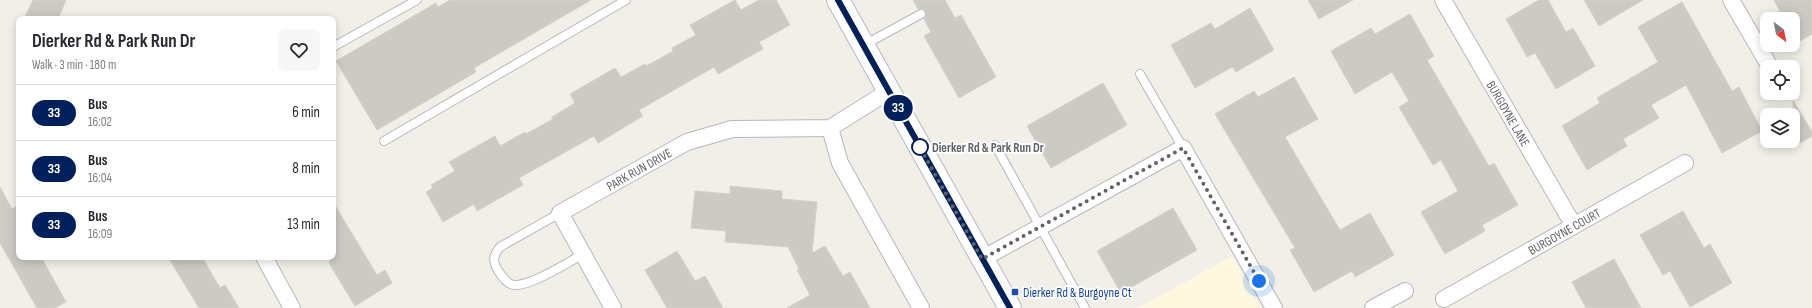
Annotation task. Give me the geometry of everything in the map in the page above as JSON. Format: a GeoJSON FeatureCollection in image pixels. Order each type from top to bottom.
{"type":"FeatureCollection","features":[{"type":"Feature","properties":{"kind":"street"},"geometry":{"type":"LineString","coordinates":[[838,0],[1010,308]]}},
{"type":"Feature","properties":{"kind":"street","name":"BURGOYNE LANE"},"geometry":{"type":"LineString","coordinates":[[1443,0],[1574,226]]}},
{"type":"Feature","properties":{"kind":"street"},"geometry":{"type":"LineString","coordinates":[[1731,0],[1766,60]]}},
{"type":"Feature","properties":{"kind":"street"},"geometry":{"type":"LineString","coordinates":[[889,91],[830,128],[840,163],[921,308]]}},
{"type":"Feature","properties":{"kind":"street","name":"PARK RUN DRIVE"},"geometry":{"type":"LineString","coordinates":[[560,213],[687,142],[702,137],[732,129],[830,128]]}},
{"type":"Feature","properties":{"kind":"street"},"geometry":{"type":"LineString","coordinates":[[982,259],[1183,148],[1274,308]]}},
{"type":"Feature","properties":{"kind":"street","name":"BURGOYNE COURT"},"geometry":{"type":"LineString","coordinates":[[1444,299],[1685,164]]}},
{"type":"Feature","properties":{"kind":"street"},"geometry":{"type":"LineString","coordinates":[[560,213],[613,308]]}},
{"type":"Feature","properties":{"kind":"street"},"geometry":{"type":"LineString","coordinates":[[266,260],[292,308]]}},
{"type":"Feature","properties":{"kind":"street"},"geometry":{"type":"LineString","coordinates":[[1373,308],[1405,291]]}},
{"type":"Feature","properties":{"kind":"lane"},"geometry":{"type":"LineString","coordinates":[[336,45],[417,0]]}},
{"type":"Feature","properties":{"kind":"lane"},"geometry":{"type":"LineString","coordinates":[[384,141],[626,0]]}},
{"type":"Feature","properties":{"kind":"lane"},"geometry":{"type":"LineString","coordinates":[[863,46],[921,14]]}},
{"type":"Feature","properties":{"kind":"lane"},"geometry":{"type":"LineString","coordinates":[[1140,74],[1183,148]]}},
{"type":"Feature","properties":{"kind":"lane"},"geometry":{"type":"LineString","coordinates":[[996,145],[1085,308]]}},
{"type":"Feature","properties":{"kind":"lane"},"geometry":{"type":"LineString","coordinates":[[560,213],[500,247],[494,254],[494,264],[508,282],[514,285],[528,282],[565,265],[583,254]]}},
{"type":"Feature","properties":{"kind":"shaded area"},"geometry":{"type":"Polygon","coordinates":[[[1232,256],[1261,308],[1138,308],[1232,256]]]}},
{"type":"Feature","properties":{"kind":"building"},"geometry":{"type":"Polygon","coordinates":[[[33,0],[66,0],[59,16],[25,16],[33,0]]]}},
{"type":"Feature","properties":{"kind":"building"},"geometry":{"type":"Polygon","coordinates":[[[450,0],[591,0],[474,68],[476,72],[377,130],[336,61],[436,3],[438,7],[450,0]]]}},
{"type":"Feature","properties":{"kind":"building"},"geometry":{"type":"Polygon","coordinates":[[[735,0],[741,10],[759,0],[776,0],[790,25],[759,42],[763,49],[718,74],[714,67],[639,110],[643,116],[598,143],[594,136],[519,178],[523,185],[477,211],[474,204],[443,222],[426,192],[433,188],[431,185],[455,171],[449,162],[495,136],[500,146],[553,119],[552,117],[575,103],[570,94],[615,68],[621,77],[645,64],[646,66],[659,59],[673,51],[672,48],[696,35],[690,25],[735,0]]]}},
{"type":"Feature","properties":{"kind":"building"},"geometry":{"type":"Polygon","coordinates":[[[913,0],[945,0],[955,18],[961,15],[996,77],[959,98],[924,36],[931,32],[924,19],[926,17],[926,12],[924,9],[918,9],[913,0]]]}},
{"type":"Feature","properties":{"kind":"building"},"geometry":{"type":"Polygon","coordinates":[[[1308,0],[1353,0],[1319,19],[1308,0]]]}},
{"type":"Feature","properties":{"kind":"building"},"geometry":{"type":"Polygon","coordinates":[[[1539,0],[1548,0],[1566,32],[1573,28],[1595,66],[1556,89],[1535,53],[1527,57],[1506,19],[1539,0]]]}},
{"type":"Feature","properties":{"kind":"building"},"geometry":{"type":"Polygon","coordinates":[[[1584,0],[1643,0],[1599,26],[1584,0]]]}},
{"type":"Feature","properties":{"kind":"building"},"geometry":{"type":"Polygon","coordinates":[[[1774,0],[1812,0],[1812,34],[1800,41],[1800,12],[1780,12],[1774,0]]]}},
{"type":"Feature","properties":{"kind":"building"},"geometry":{"type":"Polygon","coordinates":[[[1682,2],[1732,91],[1739,87],[1760,127],[1760,132],[1722,153],[1686,85],[1651,105],[1659,118],[1623,139],[1627,146],[1587,170],[1562,126],[1600,103],[1597,98],[1658,62],[1638,27],[1682,2]]]}},
{"type":"Feature","properties":{"kind":"building"},"geometry":{"type":"Polygon","coordinates":[[[1250,8],[1274,50],[1236,72],[1232,67],[1195,88],[1171,45],[1211,23],[1215,29],[1250,8]]]}},
{"type":"Feature","properties":{"kind":"building"},"geometry":{"type":"Polygon","coordinates":[[[1410,14],[1434,56],[1427,60],[1489,166],[1494,163],[1518,205],[1482,225],[1485,231],[1445,254],[1421,212],[1458,191],[1441,160],[1433,165],[1399,107],[1409,101],[1392,72],[1355,94],[1331,51],[1371,28],[1375,34],[1410,14]]]}},
{"type":"Feature","properties":{"kind":"building"},"geometry":{"type":"Polygon","coordinates":[[[1294,77],[1318,119],[1285,137],[1340,230],[1370,213],[1394,255],[1355,277],[1352,271],[1314,292],[1290,250],[1295,248],[1215,114],[1254,91],[1258,97],[1294,77]]]}},
{"type":"Feature","properties":{"kind":"building"},"geometry":{"type":"Polygon","coordinates":[[[1103,83],[1127,125],[1051,168],[1027,126],[1103,83]]]}},
{"type":"Feature","properties":{"kind":"building"},"geometry":{"type":"Polygon","coordinates":[[[1793,100],[1798,108],[1793,108],[1793,100]]]}},
{"type":"Feature","properties":{"kind":"building"},"geometry":{"type":"Polygon","coordinates":[[[1800,112],[1812,132],[1812,136],[1800,143],[1800,112]]]}},
{"type":"Feature","properties":{"kind":"building"},"geometry":{"type":"Polygon","coordinates":[[[730,186],[782,191],[782,199],[817,202],[812,253],[825,246],[843,276],[850,272],[870,308],[787,308],[810,295],[797,270],[799,269],[788,247],[725,242],[726,231],[691,228],[695,191],[730,194],[730,186]]]}},
{"type":"Feature","properties":{"kind":"building"},"geometry":{"type":"Polygon","coordinates":[[[0,187],[12,209],[16,207],[16,260],[43,260],[66,302],[55,308],[37,308],[0,243],[0,187]]]}},
{"type":"Feature","properties":{"kind":"building"},"geometry":{"type":"Polygon","coordinates":[[[336,207],[377,275],[385,270],[392,283],[355,306],[329,263],[330,260],[336,260],[336,207]]]}},
{"type":"Feature","properties":{"kind":"building"},"geometry":{"type":"Polygon","coordinates":[[[1173,208],[1197,250],[1121,293],[1097,251],[1173,208]]]}},
{"type":"Feature","properties":{"kind":"building"},"geometry":{"type":"Polygon","coordinates":[[[1683,211],[1704,248],[1710,244],[1732,283],[1690,307],[1670,271],[1663,275],[1640,235],[1683,211]]]}},
{"type":"Feature","properties":{"kind":"building"},"geometry":{"type":"Polygon","coordinates":[[[677,251],[695,281],[705,276],[723,308],[667,308],[645,270],[677,251]]]}},
{"type":"Feature","properties":{"kind":"building"},"geometry":{"type":"Polygon","coordinates":[[[1614,259],[1641,308],[1586,308],[1572,282],[1614,259]]]}},
{"type":"Feature","properties":{"kind":"building"},"geometry":{"type":"Polygon","coordinates":[[[170,260],[204,260],[220,288],[225,285],[239,308],[199,308],[170,260]]]}},
{"type":"Feature","properties":{"kind":"bus line","name":"33"},"geometry":{"type":"LineString","coordinates":[[838,0],[1010,308]]}},
{"type":"Feature","properties":{"kind":"place","name":"Dierker Rd & Park Run Dr"},"geometry":{"type":"Point","coordinates":[920,147]}},
{"type":"Feature","properties":{"kind":"place","name":"Dierker Rd & Burgoyne Ct"},"geometry":{"type":"Point","coordinates":[1015,292]}},
{"type":"Feature","properties":{"kind":"route"},"geometry":{"type":"LineString","coordinates":[[920,147],[917,142],[982,259],[1183,148],[1259,281]]}}]}
